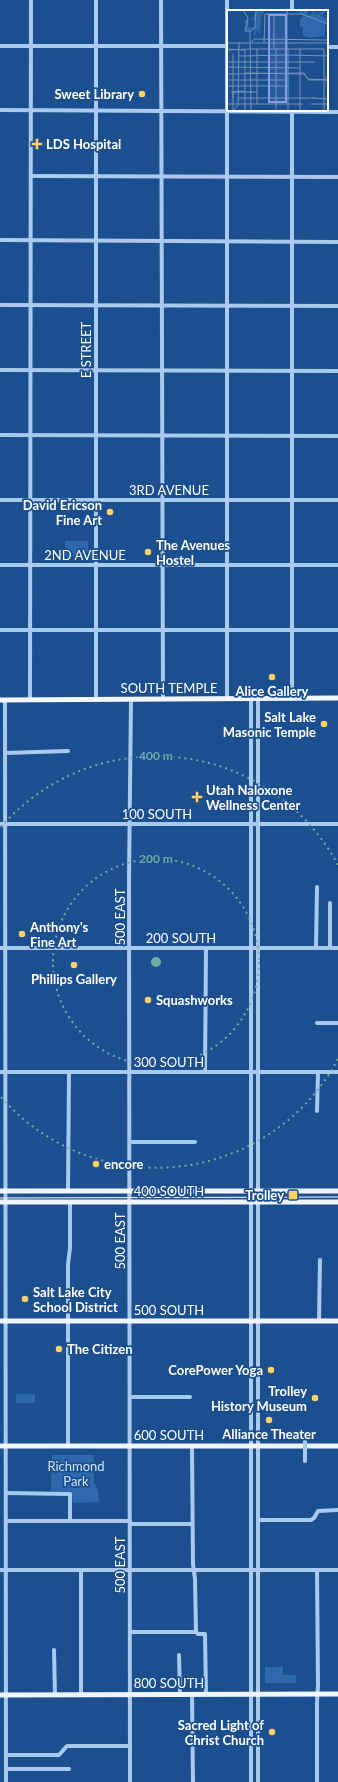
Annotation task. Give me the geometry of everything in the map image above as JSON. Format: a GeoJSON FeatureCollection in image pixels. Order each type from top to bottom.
{"type":"FeatureCollection","features":[{"type":"Feature","properties":{"kind":"main road","name":"SOUTH TEMPLE"},"geometry":{"type":"LineString","coordinates":[[3,700],[338,698]]}},
{"type":"Feature","properties":{"kind":"main road","name":"400 SOUTH"},"geometry":{"type":"LineString","coordinates":[[0,1191],[338,1191]]}},
{"type":"Feature","properties":{"kind":"main road","name":"400 SOUTH"},"geometry":{"type":"LineString","coordinates":[[0,1202],[338,1202]]}},
{"type":"Feature","properties":{"kind":"main road","name":"500 SOUTH"},"geometry":{"type":"LineString","coordinates":[[3,1321],[338,1321]]}},
{"type":"Feature","properties":{"kind":"main road","name":"600 SOUTH"},"geometry":{"type":"LineString","coordinates":[[3,1446],[338,1446]]}},
{"type":"Feature","properties":{"kind":"main road","name":"800 SOUTH"},"geometry":{"type":"LineString","coordinates":[[3,1695],[338,1694]]}},
{"type":"Feature","properties":{"kind":"street"},"geometry":{"type":"LineString","coordinates":[[30,700],[31,0]]}},
{"type":"Feature","properties":{"kind":"street","name":"E STREET"},"geometry":{"type":"LineString","coordinates":[[96,0],[96,700]]}},
{"type":"Feature","properties":{"kind":"street"},"geometry":{"type":"LineString","coordinates":[[161,0],[161,435],[163,699]]}},
{"type":"Feature","properties":{"kind":"street"},"geometry":{"type":"LineString","coordinates":[[227,0],[227,699]]}},
{"type":"Feature","properties":{"kind":"street"},"geometry":{"type":"LineString","coordinates":[[0,46],[227,46]]}},
{"type":"Feature","properties":{"kind":"street"},"geometry":{"type":"LineString","coordinates":[[328,47],[338,48]]}},
{"type":"Feature","properties":{"kind":"street"},"geometry":{"type":"LineString","coordinates":[[0,110],[338,112]]}},
{"type":"Feature","properties":{"kind":"street"},"geometry":{"type":"LineString","coordinates":[[292,111],[292,699]]}},
{"type":"Feature","properties":{"kind":"street"},"geometry":{"type":"LineString","coordinates":[[31,176],[338,177]]}},
{"type":"Feature","properties":{"kind":"street"},"geometry":{"type":"LineString","coordinates":[[0,240],[338,242]]}},
{"type":"Feature","properties":{"kind":"street"},"geometry":{"type":"LineString","coordinates":[[0,305],[338,306]]}},
{"type":"Feature","properties":{"kind":"street"},"geometry":{"type":"LineString","coordinates":[[0,370],[338,371]]}},
{"type":"Feature","properties":{"kind":"street"},"geometry":{"type":"LineString","coordinates":[[0,435],[338,436]]}},
{"type":"Feature","properties":{"kind":"street","name":"3RD AVENUE"},"geometry":{"type":"LineString","coordinates":[[0,500],[338,500]]}},
{"type":"Feature","properties":{"kind":"street","name":"2ND AVENUE"},"geometry":{"type":"LineString","coordinates":[[0,565],[338,565]]}},
{"type":"Feature","properties":{"kind":"street"},"geometry":{"type":"LineString","coordinates":[[0,630],[338,630]]}},
{"type":"Feature","properties":{"kind":"street","name":"500 EAST"},"geometry":{"type":"LineString","coordinates":[[130,1782],[131,699]]}},
{"type":"Feature","properties":{"kind":"street"},"geometry":{"type":"LineString","coordinates":[[251,699],[251,1782]]}},
{"type":"Feature","properties":{"kind":"street"},"geometry":{"type":"LineString","coordinates":[[258,699],[258,1782]]}},
{"type":"Feature","properties":{"kind":"street"},"geometry":{"type":"LineString","coordinates":[[3,700],[6,824],[6,1202],[3,1321],[3,1446],[6,1494],[6,1570],[3,1695],[6,1782]]}},
{"type":"Feature","properties":{"kind":"street"},"geometry":{"type":"LineString","coordinates":[[251,746],[258,745]]}},
{"type":"Feature","properties":{"kind":"street"},"geometry":{"type":"LineString","coordinates":[[5,753],[68,751]]}},
{"type":"Feature","properties":{"kind":"street"},"geometry":{"type":"LineString","coordinates":[[251,782],[258,782]]}},
{"type":"Feature","properties":{"kind":"street","name":"100 SOUTH"},"geometry":{"type":"LineString","coordinates":[[0,824],[338,824]]}},
{"type":"Feature","properties":{"kind":"street"},"geometry":{"type":"LineString","coordinates":[[251,852],[258,853]]}},
{"type":"Feature","properties":{"kind":"street"},"geometry":{"type":"LineString","coordinates":[[251,866],[258,867]]}},
{"type":"Feature","properties":{"kind":"street"},"geometry":{"type":"LineString","coordinates":[[316,887],[316,948]]}},
{"type":"Feature","properties":{"kind":"street"},"geometry":{"type":"LineString","coordinates":[[251,891],[258,891]]}},
{"type":"Feature","properties":{"kind":"street"},"geometry":{"type":"LineString","coordinates":[[251,901],[257,901]]}},
{"type":"Feature","properties":{"kind":"street"},"geometry":{"type":"LineString","coordinates":[[330,903],[330,948]]}},
{"type":"Feature","properties":{"kind":"street","name":"200 SOUTH"},"geometry":{"type":"LineString","coordinates":[[0,948],[338,948]]}},
{"type":"Feature","properties":{"kind":"street"},"geometry":{"type":"LineString","coordinates":[[205,1072],[206,948]]}},
{"type":"Feature","properties":{"kind":"street"},"geometry":{"type":"LineString","coordinates":[[251,992],[257,992]]}},
{"type":"Feature","properties":{"kind":"street"},"geometry":{"type":"LineString","coordinates":[[317,1023],[338,1023]]}},
{"type":"Feature","properties":{"kind":"street"},"geometry":{"type":"LineString","coordinates":[[251,1029],[257,1029]]}},
{"type":"Feature","properties":{"kind":"street","name":"300 SOUTH"},"geometry":{"type":"LineString","coordinates":[[0,1072],[338,1072]]}},
{"type":"Feature","properties":{"kind":"street"},"geometry":{"type":"LineString","coordinates":[[68,1191],[69,1072]]}},
{"type":"Feature","properties":{"kind":"street"},"geometry":{"type":"LineString","coordinates":[[318,1072],[318,1111]]}},
{"type":"Feature","properties":{"kind":"street"},"geometry":{"type":"LineString","coordinates":[[251,1124],[257,1124]]}},
{"type":"Feature","properties":{"kind":"street"},"geometry":{"type":"LineString","coordinates":[[130,1142],[195,1142]]}},
{"type":"Feature","properties":{"kind":"street"},"geometry":{"type":"LineString","coordinates":[[251,1156],[258,1156]]}},
{"type":"Feature","properties":{"kind":"street"},"geometry":{"type":"LineString","coordinates":[[68,1446],[70,1202]]}},
{"type":"Feature","properties":{"kind":"street"},"geometry":{"type":"LineString","coordinates":[[251,1233],[258,1233]]}},
{"type":"Feature","properties":{"kind":"street"},"geometry":{"type":"LineString","coordinates":[[251,1260],[258,1260]]}},
{"type":"Feature","properties":{"kind":"street"},"geometry":{"type":"LineString","coordinates":[[319,1321],[320,1260]]}},
{"type":"Feature","properties":{"kind":"street"},"geometry":{"type":"LineString","coordinates":[[251,1286],[258,1286]]}},
{"type":"Feature","properties":{"kind":"street"},"geometry":{"type":"LineString","coordinates":[[252,1372],[258,1372]]}},
{"type":"Feature","properties":{"kind":"street"},"geometry":{"type":"LineString","coordinates":[[130,1397],[190,1397]]}},
{"type":"Feature","properties":{"kind":"street"},"geometry":{"type":"LineString","coordinates":[[252,1401],[258,1401]]}},
{"type":"Feature","properties":{"kind":"street"},"geometry":{"type":"LineString","coordinates":[[305,1437],[305,1462]]}},
{"type":"Feature","properties":{"kind":"street"},"geometry":{"type":"LineString","coordinates":[[192,1446],[192,1524],[196,1632]]}},
{"type":"Feature","properties":{"kind":"street"},"geometry":{"type":"LineString","coordinates":[[0,1496],[6,1494],[70,1494],[70,1521]]}},
{"type":"Feature","properties":{"kind":"street"},"geometry":{"type":"LineString","coordinates":[[258,1520],[311,1520],[318,1511],[338,1510]]}},
{"type":"Feature","properties":{"kind":"street"},"geometry":{"type":"LineString","coordinates":[[6,1521],[192,1524]]}},
{"type":"Feature","properties":{"kind":"street"},"geometry":{"type":"LineString","coordinates":[[0,1570],[338,1570]]}},
{"type":"Feature","properties":{"kind":"street"},"geometry":{"type":"LineString","coordinates":[[81,1570],[81,1694]]}},
{"type":"Feature","properties":{"kind":"street"},"geometry":{"type":"LineString","coordinates":[[317,1570],[317,1782]]}},
{"type":"Feature","properties":{"kind":"street"},"geometry":{"type":"LineString","coordinates":[[130,1632],[196,1632],[198,1634],[206,1634],[206,1694]]}},
{"type":"Feature","properties":{"kind":"street"},"geometry":{"type":"LineString","coordinates":[[54,1650],[55,1695]]}},
{"type":"Feature","properties":{"kind":"street"},"geometry":{"type":"LineString","coordinates":[[179,1655],[180,1694]]}},
{"type":"Feature","properties":{"kind":"street"},"geometry":{"type":"LineString","coordinates":[[192,1694],[193,1782]]}},
{"type":"Feature","properties":{"kind":"street"},"geometry":{"type":"LineString","coordinates":[[251,1738],[258,1738]]}},
{"type":"Feature","properties":{"kind":"street"},"geometry":{"type":"LineString","coordinates":[[6,1755],[59,1755],[69,1746],[130,1746]]}},
{"type":"Feature","properties":{"kind":"street"},"geometry":{"type":"LineString","coordinates":[[6,1769],[69,1769]]}},
{"type":"Feature","properties":{"kind":"street"},"geometry":{"type":"LineString","coordinates":[[251,1774],[258,1774]]}},
{"type":"Feature","properties":{"kind":"green space"},"geometry":{"type":"Polygon","coordinates":[[[65,541],[88,541],[88,555],[86,557],[65,557],[65,541]]]}},
{"type":"Feature","properties":{"kind":"green space"},"geometry":{"type":"Polygon","coordinates":[[[16,1394],[35,1394],[35,1403],[16,1403],[16,1394]]]}},
{"type":"Feature","properties":{"kind":"green space","name":"Richmond Park"},"geometry":{"type":"Polygon","coordinates":[[[52,1455],[94,1455],[94,1482],[98,1490],[99,1502],[73,1503],[71,1492],[51,1491],[52,1455]]]}},
{"type":"Feature","properties":{"kind":"green space"},"geometry":{"type":"Polygon","coordinates":[[[265,1667],[283,1667],[283,1675],[296,1675],[296,1683],[265,1683],[265,1667]]]}},
{"type":"Feature","properties":{"kind":"tram line"},"geometry":{"type":"LineString","coordinates":[[0,1198],[338,1197]]}},
{"type":"Feature","properties":{"kind":"place","name":"Sweet Library"},"geometry":{"type":"Point","coordinates":[142,94]}},
{"type":"Feature","properties":{"kind":"place","name":"LDS Hospital"},"geometry":{"type":"Point","coordinates":[37,144]}},
{"type":"Feature","properties":{"kind":"place","name":"David Ericson Fine Art"},"geometry":{"type":"Point","coordinates":[110,512]}},
{"type":"Feature","properties":{"kind":"place","name":"The Avenues Hostel"},"geometry":{"type":"Point","coordinates":[148,552]}},
{"type":"Feature","properties":{"kind":"place","name":"Alice Gallery"},"geometry":{"type":"Point","coordinates":[272,677]}},
{"type":"Feature","properties":{"kind":"place","name":"Salt Lake Masonic Temple"},"geometry":{"type":"Point","coordinates":[324,724]}},
{"type":"Feature","properties":{"kind":"place","name":"Utah Naloxone Wellness Center"},"geometry":{"type":"Point","coordinates":[197,797]}},
{"type":"Feature","properties":{"kind":"place","name":"Anthony's Fine Art"},"geometry":{"type":"Point","coordinates":[22,934]}},
{"type":"Feature","properties":{"kind":"place","name":"Phillips Gallery"},"geometry":{"type":"Point","coordinates":[74,965]}},
{"type":"Feature","properties":{"kind":"place","name":"Squashworks"},"geometry":{"type":"Point","coordinates":[148,1000]}},
{"type":"Feature","properties":{"kind":"place","name":"encore"},"geometry":{"type":"Point","coordinates":[96,1164]}},
{"type":"Feature","properties":{"kind":"place","name":"Trolley"},"geometry":{"type":"Point","coordinates":[293,1195]}},
{"type":"Feature","properties":{"kind":"place","name":"Salt Lake City School District"},"geometry":{"type":"Point","coordinates":[25,1299]}},
{"type":"Feature","properties":{"kind":"place","name":"The Citizen"},"geometry":{"type":"Point","coordinates":[59,1349]}},
{"type":"Feature","properties":{"kind":"place","name":"CorePower Yoga"},"geometry":{"type":"Point","coordinates":[271,1370]}},
{"type":"Feature","properties":{"kind":"place","name":"Trolley History Museum"},"geometry":{"type":"Point","coordinates":[315,1398]}},
{"type":"Feature","properties":{"kind":"place","name":"Alliance Theater"},"geometry":{"type":"Point","coordinates":[269,1420]}},
{"type":"Feature","properties":{"kind":"place","name":"Sacred Light of Christ Church"},"geometry":{"type":"Point","coordinates":[272,1732]}}]}
